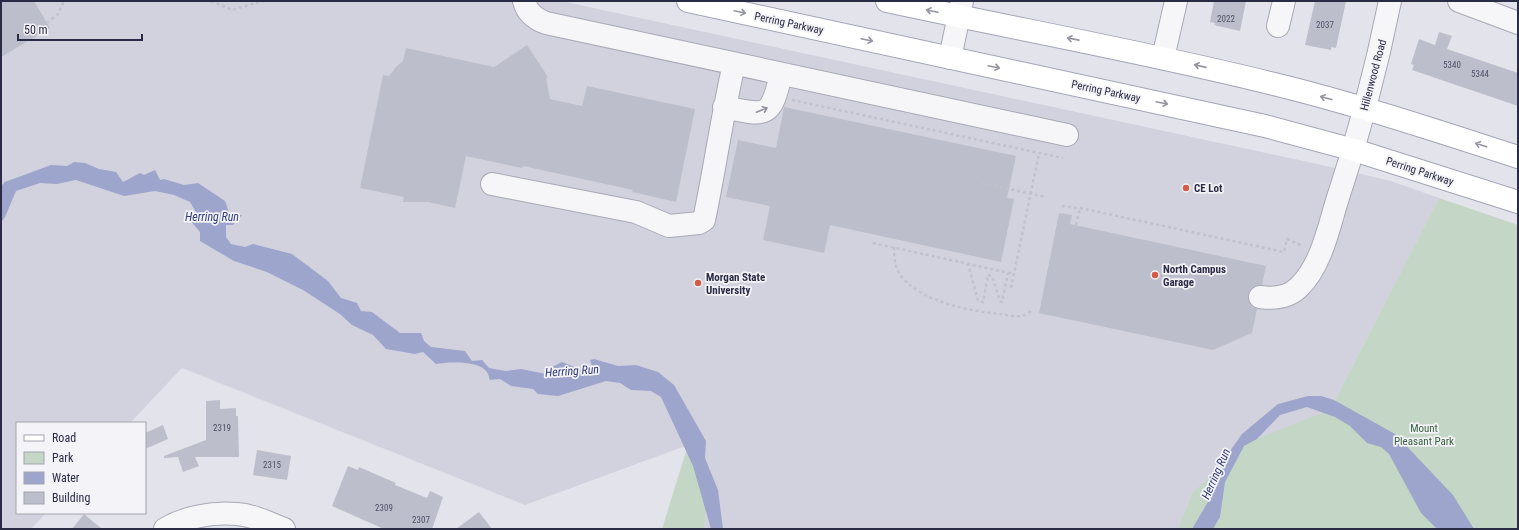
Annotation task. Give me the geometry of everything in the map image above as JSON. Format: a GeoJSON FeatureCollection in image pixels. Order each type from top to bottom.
{"type":"FeatureCollection","features":[{"type":"Feature","properties":{"kind":"main road","name":"Perring Parkway"},"geometry":{"type":"LineString","coordinates":[[688,1],[1264,126],[1354,150],[1518,202]]}},
{"type":"Feature","properties":{"kind":"main road"},"geometry":{"type":"LineString","coordinates":[[887,1],[960,9],[1275,84],[1364,108],[1518,157]]}},
{"type":"Feature","properties":{"kind":"street"},"geometry":{"type":"LineString","coordinates":[[524,1],[528,12],[538,20],[546,23],[1067,135]]}},
{"type":"Feature","properties":{"kind":"street"},"geometry":{"type":"LineString","coordinates":[[1163,58],[1176,1]]}},
{"type":"Feature","properties":{"kind":"street"},"geometry":{"type":"LineString","coordinates":[[1278,26],[1284,1]]}},
{"type":"Feature","properties":{"kind":"street","name":"Hillenwood Road"},"geometry":{"type":"LineString","coordinates":[[1260,297],[1269,298],[1286,296],[1300,287],[1320,253],[1354,150],[1383,36],[1390,1]]}},
{"type":"Feature","properties":{"kind":"street"},"geometry":{"type":"LineString","coordinates":[[1459,1],[1518,24]]}},
{"type":"Feature","properties":{"kind":"street"},"geometry":{"type":"LineString","coordinates":[[950,58],[960,9]]}},
{"type":"Feature","properties":{"kind":"street"},"geometry":{"type":"LineString","coordinates":[[492,184],[636,212],[669,226],[699,223],[704,220],[715,171],[724,107],[734,64]]}},
{"type":"Feature","properties":{"kind":"street"},"geometry":{"type":"LineString","coordinates":[[724,107],[755,113],[766,110],[774,101],[781,74]]}},
{"type":"Feature","properties":{"kind":"street"},"geometry":{"type":"LineString","coordinates":[[165,529],[188,518],[209,515],[237,514],[261,520],[284,529]]}},
{"type":"Feature","properties":{"kind":"path"},"geometry":{"type":"LineString","coordinates":[[47,23],[58,14],[64,1]]}},
{"type":"Feature","properties":{"kind":"path"},"geometry":{"type":"LineString","coordinates":[[211,1],[232,10],[263,1]]}},
{"type":"Feature","properties":{"kind":"path"},"geometry":{"type":"LineString","coordinates":[[791,100],[1063,158]]}},
{"type":"Feature","properties":{"kind":"path"},"geometry":{"type":"LineString","coordinates":[[1011,288],[1039,152]]}},
{"type":"Feature","properties":{"kind":"path"},"geometry":{"type":"LineString","coordinates":[[982,184],[1046,197]]}},
{"type":"Feature","properties":{"kind":"path"},"geometry":{"type":"LineString","coordinates":[[1062,206],[1080,208],[1284,252],[1288,239],[1301,245],[1305,250]]}},
{"type":"Feature","properties":{"kind":"path"},"geometry":{"type":"LineString","coordinates":[[1076,225],[1080,208]]}},
{"type":"Feature","properties":{"kind":"path"},"geometry":{"type":"LineString","coordinates":[[873,243],[1014,274]]}},
{"type":"Feature","properties":{"kind":"path"},"geometry":{"type":"LineString","coordinates":[[894,247],[896,267],[902,278],[914,288],[930,296],[948,304],[983,312],[1012,316],[1024,316],[1032,310]]}},
{"type":"Feature","properties":{"kind":"path"},"geometry":{"type":"LineString","coordinates":[[968,264],[978,301],[983,302],[988,275],[992,276],[1000,301],[1002,302],[1008,273]]}},
{"type":"Feature","properties":{"kind":"shaded area","name":"Morgan State University"},"geometry":{"type":"Polygon","coordinates":[[[1,1],[561,1],[1313,163],[1391,181],[1439,198],[1330,410],[1192,493],[1178,529],[704,529],[709,488],[688,445],[525,505],[182,368],[131,422],[16,422],[16,514],[45,514],[31,529],[1,529],[1,1]]]}},
{"type":"Feature","properties":{"kind":"green space","name":"Mount Pleasant Park"},"geometry":{"type":"Polygon","coordinates":[[[1439,198],[1518,225],[1518,529],[1178,529],[1192,493],[1251,441],[1330,410],[1439,198]]]}},
{"type":"Feature","properties":{"kind":"green space"},"geometry":{"type":"Polygon","coordinates":[[[688,445],[709,488],[704,529],[662,529],[688,445]]]}},
{"type":"Feature","properties":{"kind":"water","name":"Herring Run"},"geometry":{"type":"Polygon","coordinates":[[[74,162],[85,163],[99,169],[116,172],[123,182],[140,173],[144,175],[155,170],[160,180],[164,179],[184,185],[198,183],[225,201],[230,215],[242,215],[233,225],[226,225],[226,237],[231,244],[245,247],[253,244],[292,254],[328,281],[341,298],[357,303],[361,311],[372,312],[400,333],[421,333],[424,341],[431,347],[465,351],[472,361],[482,360],[489,368],[506,371],[521,369],[546,374],[552,367],[562,362],[587,372],[592,366],[590,360],[594,359],[618,366],[636,365],[658,372],[674,385],[706,441],[705,458],[718,490],[723,529],[711,529],[693,466],[661,397],[651,391],[631,390],[620,383],[606,381],[558,396],[538,394],[533,389],[511,386],[500,379],[490,380],[485,369],[479,366],[464,363],[436,364],[423,352],[415,354],[386,349],[373,335],[352,325],[340,314],[303,290],[267,272],[234,261],[200,241],[200,232],[188,218],[196,215],[196,212],[190,202],[174,195],[155,191],[124,196],[76,180],[57,184],[40,183],[16,191],[5,217],[1,222],[1,186],[5,182],[51,165],[67,166],[74,162]]]}},
{"type":"Feature","properties":{"kind":"water","name":"Herring Run"},"geometry":{"type":"Polygon","coordinates":[[[1308,396],[1321,396],[1334,400],[1395,434],[1453,495],[1474,529],[1437,529],[1421,513],[1389,454],[1381,447],[1367,443],[1350,426],[1335,417],[1307,407],[1280,415],[1257,439],[1244,446],[1225,482],[1220,517],[1213,529],[1192,529],[1209,500],[1230,451],[1242,434],[1278,404],[1308,396]]]}},
{"type":"Feature","properties":{"kind":"building"},"geometry":{"type":"Polygon","coordinates":[[[1,1],[34,1],[50,28],[1,57],[1,1]]]}},
{"type":"Feature","properties":{"kind":"building"},"geometry":{"type":"Polygon","coordinates":[[[1214,1],[1246,1],[1240,31],[1214,25],[1215,23],[1210,22],[1214,1]]]}},
{"type":"Feature","properties":{"kind":"building"},"geometry":{"type":"Polygon","coordinates":[[[1315,1],[1346,1],[1336,48],[1331,47],[1331,50],[1305,45],[1315,1]]]}},
{"type":"Feature","properties":{"kind":"building"},"geometry":{"type":"Polygon","coordinates":[[[1439,32],[1452,36],[1447,49],[1518,73],[1518,106],[1412,70],[1414,65],[1411,64],[1419,39],[1435,45],[1439,32]]]}},
{"type":"Feature","properties":{"kind":"building"},"geometry":{"type":"Polygon","coordinates":[[[527,45],[548,77],[546,78],[550,99],[582,106],[587,86],[695,109],[676,202],[632,192],[633,190],[523,166],[522,168],[466,156],[455,208],[428,202],[403,202],[404,197],[360,188],[383,75],[389,76],[403,61],[406,48],[494,67],[527,45]]]}},
{"type":"Feature","properties":{"kind":"building"},"geometry":{"type":"Polygon","coordinates":[[[784,107],[1016,156],[1007,198],[1014,199],[1001,262],[830,225],[824,253],[763,240],[770,206],[726,197],[738,140],[776,148],[784,107]]]}},
{"type":"Feature","properties":{"kind":"building","name":"North Campus Garage"},"geometry":{"type":"Polygon","coordinates":[[[1059,213],[1072,215],[1070,224],[1266,266],[1262,285],[1255,286],[1250,290],[1248,295],[1249,302],[1252,307],[1257,309],[1252,333],[1213,350],[1039,313],[1059,213]]]}},
{"type":"Feature","properties":{"kind":"building"},"geometry":{"type":"Polygon","coordinates":[[[220,400],[220,409],[236,408],[236,416],[238,416],[239,457],[195,457],[199,466],[183,472],[178,457],[164,458],[164,456],[206,440],[206,401],[220,400]]]}},
{"type":"Feature","properties":{"kind":"building"},"geometry":{"type":"Polygon","coordinates":[[[163,425],[168,439],[146,449],[146,433],[163,425]]]}},
{"type":"Feature","properties":{"kind":"building"},"geometry":{"type":"Polygon","coordinates":[[[257,450],[291,456],[287,480],[253,475],[257,450]]]}},
{"type":"Feature","properties":{"kind":"building"},"geometry":{"type":"Polygon","coordinates":[[[348,466],[358,470],[359,467],[396,483],[395,485],[427,498],[430,491],[443,497],[432,529],[384,529],[332,506],[348,466]]]}},
{"type":"Feature","properties":{"kind":"building"},"geometry":{"type":"Polygon","coordinates":[[[479,512],[492,529],[456,529],[479,512]]]}},
{"type":"Feature","properties":{"kind":"building"},"geometry":{"type":"Polygon","coordinates":[[[84,514],[102,529],[72,529],[84,514]]]}},
{"type":"Feature","properties":{"kind":"place","name":"CE Lot"},"geometry":{"type":"Point","coordinates":[1186,188]}},
{"type":"Feature","properties":{"kind":"place","name":"North Campus Garage"},"geometry":{"type":"Point","coordinates":[1155,275]}},
{"type":"Feature","properties":{"kind":"place","name":"Morgan State University"},"geometry":{"type":"Point","coordinates":[698,283]}}]}
